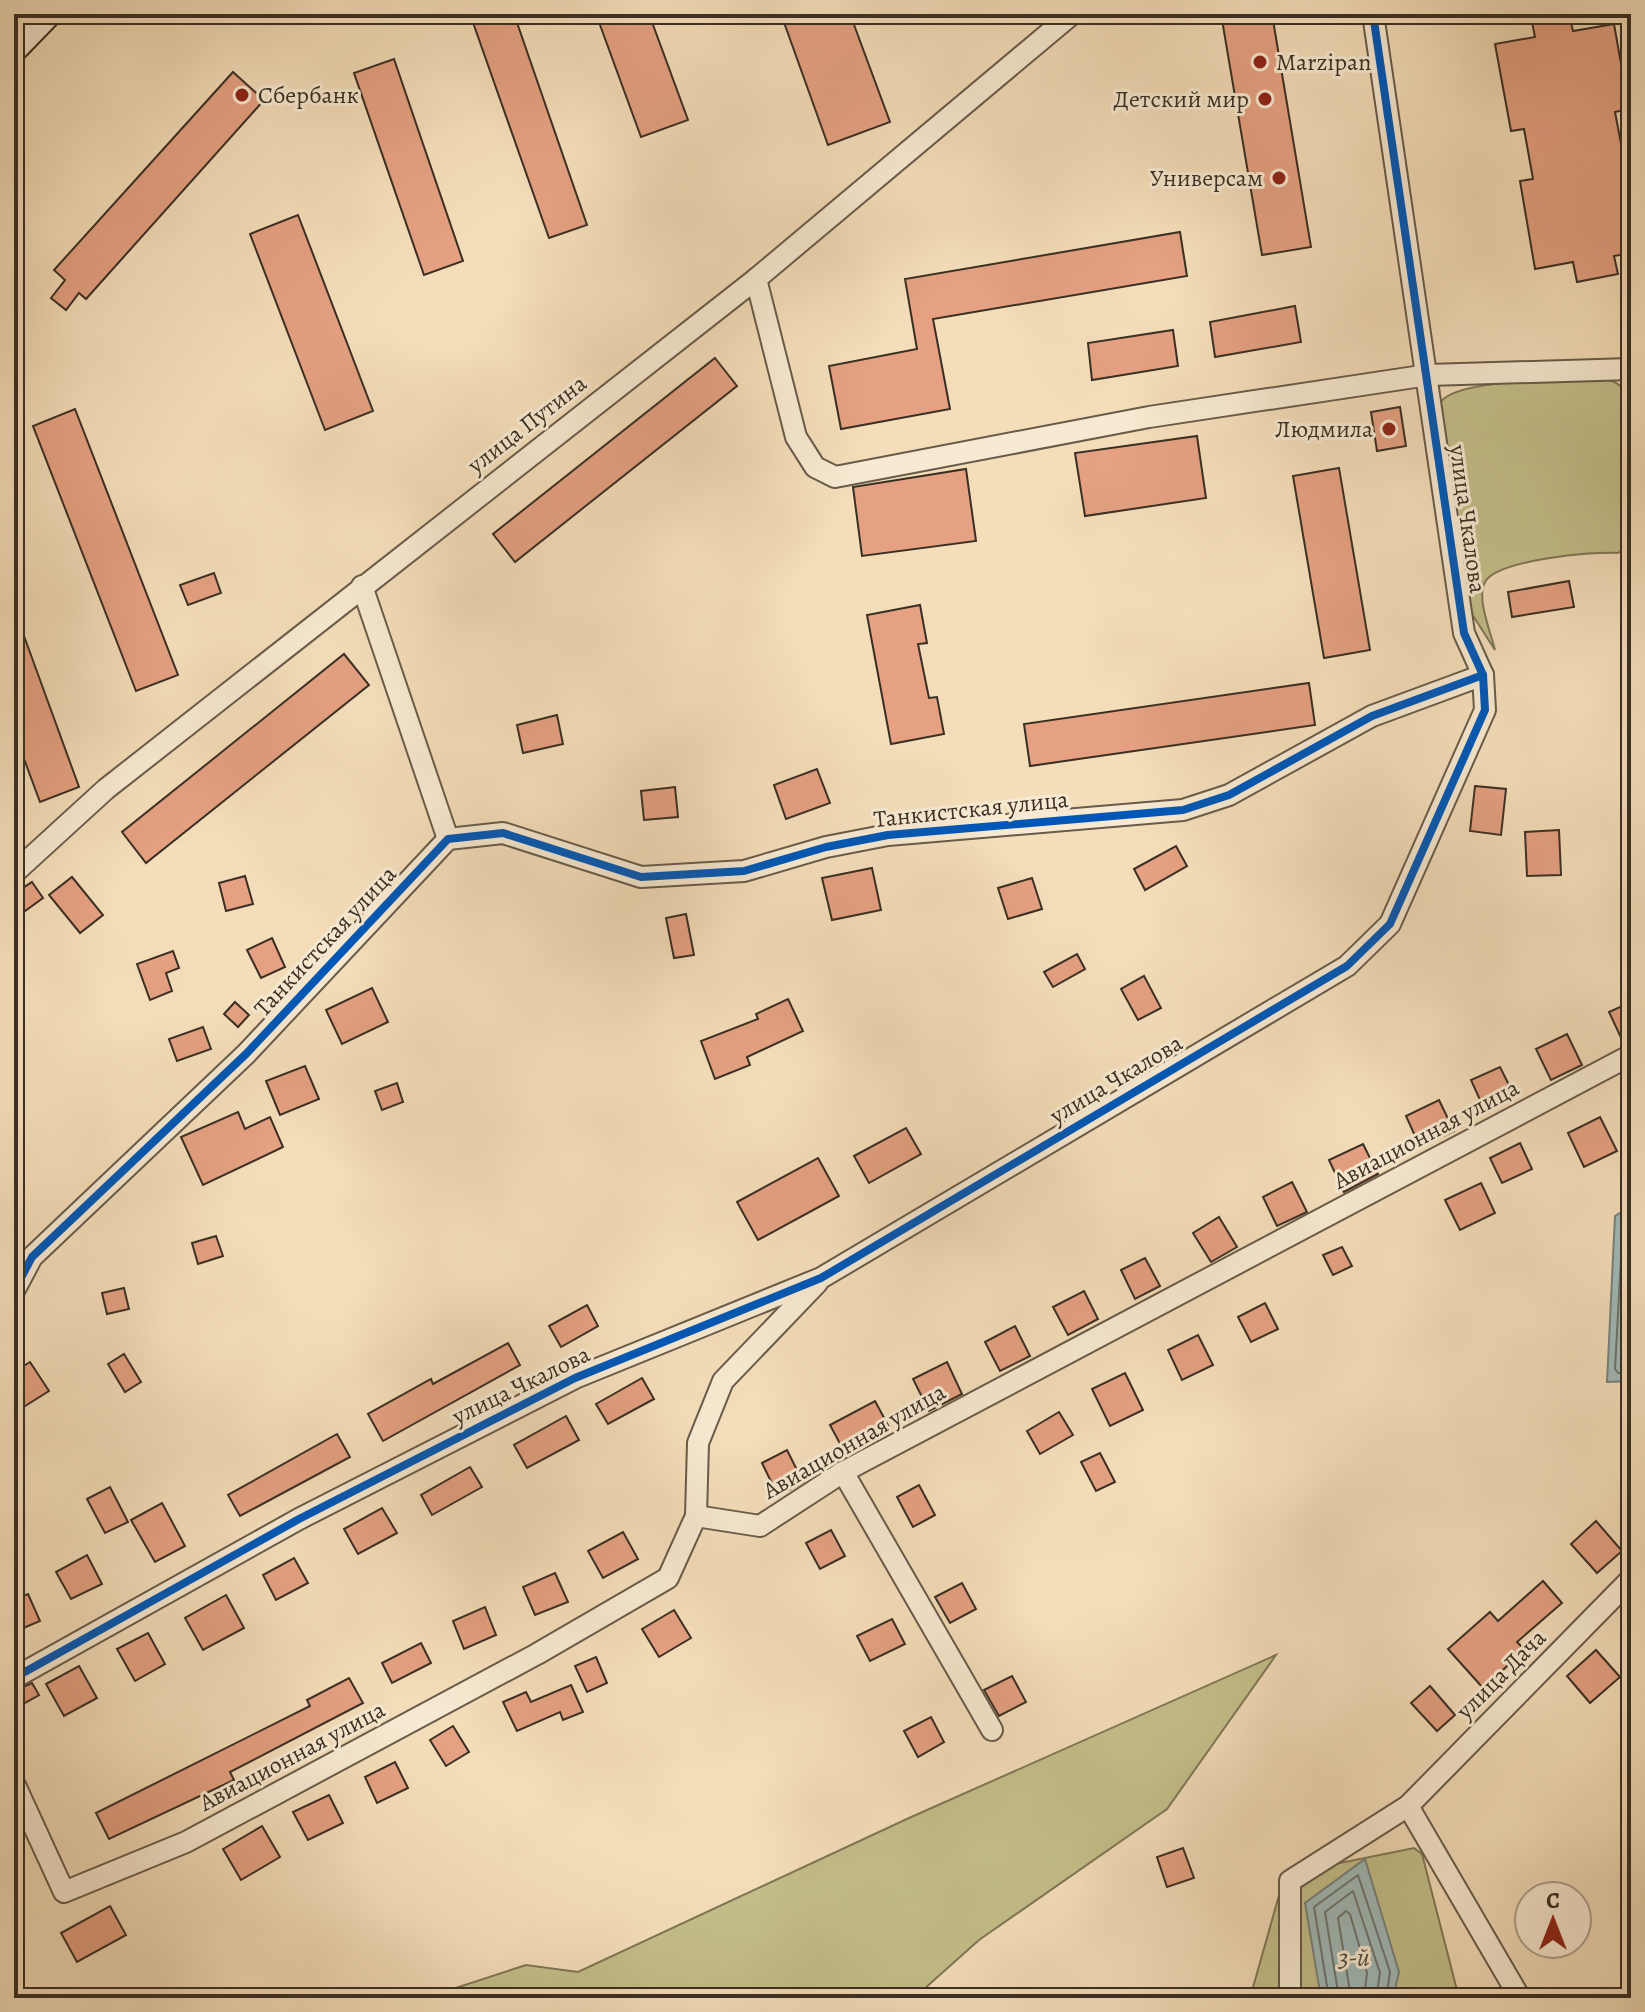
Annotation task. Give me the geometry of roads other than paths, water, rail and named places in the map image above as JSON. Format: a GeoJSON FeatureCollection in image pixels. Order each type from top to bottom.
{"type":"FeatureCollection","features":[{"type":"Feature","properties":{"kind":"main road"},"geometry":{"type":"LineString","coordinates":[[14,47],[46,14]]}},
{"type":"Feature","properties":{"kind":"street","name":"улица Путина"},"geometry":{"type":"LineString","coordinates":[[14,873],[106,789],[756,279],[1072,14]]}},
{"type":"Feature","properties":{"kind":"street","name":"улица Чкалова"},"geometry":{"type":"LineString","coordinates":[[14,1678],[299,1519],[575,1378],[821,1278],[1347,966],[1390,924],[1485,710],[1483,675],[1464,633],[1373,14]]}},
{"type":"Feature","properties":{"kind":"street"},"geometry":{"type":"LineString","coordinates":[[756,279],[796,437],[815,467],[835,477],[1149,417],[1428,375],[1631,369]]}},
{"type":"Feature","properties":{"kind":"street"},"geometry":{"type":"LineString","coordinates":[[362,586],[448,839]]}},
{"type":"Feature","properties":{"kind":"street","name":"Танкистская улица"},"geometry":{"type":"LineString","coordinates":[[14,1291],[32,1257],[246,1054],[448,839],[503,833],[641,877],[744,871],[826,847],[888,835],[1183,810],[1229,795],[1372,716],[1483,675]]}},
{"type":"Feature","properties":{"kind":"street","name":"Авиационная улица"},"geometry":{"type":"LineString","coordinates":[[14,1783],[64,1892],[186,1842],[537,1654],[668,1578],[696,1516],[760,1526],[843,1472],[1631,1055]]}},
{"type":"Feature","properties":{"kind":"street"},"geometry":{"type":"LineString","coordinates":[[696,1516],[698,1443],[723,1381],[821,1278]]}},
{"type":"Feature","properties":{"kind":"street"},"geometry":{"type":"LineString","coordinates":[[843,1472],[992,1730]]}},
{"type":"Feature","properties":{"kind":"street","name":"улица Дача"},"geometry":{"type":"LineString","coordinates":[[1290,1998],[1290,1881],[1408,1806],[1631,1579]]}},
{"type":"Feature","properties":{"kind":"street"},"geometry":{"type":"LineString","coordinates":[[1408,1806],[1520,1998]]}},
{"type":"Feature","properties":{"kind":"water"},"geometry":{"type":"Polygon","coordinates":[[[1631,1206],[1631,1381],[1607,1382],[1615,1216],[1631,1206]]]}},
{"type":"Feature","properties":{"kind":"water","name":"3-й"},"geometry":{"type":"Polygon","coordinates":[[[1365,1859],[1399,1972],[1393,1998],[1321,1998],[1305,1903],[1365,1859]]]}},
{"type":"Feature","properties":{"kind":"place","name":"Marzipan"},"geometry":{"type":"Point","coordinates":[1260,62]}},
{"type":"Feature","properties":{"kind":"place","name":"Сбербанк"},"geometry":{"type":"Point","coordinates":[242,95]}},
{"type":"Feature","properties":{"kind":"place","name":"Детский мир"},"geometry":{"type":"Point","coordinates":[1265,99]}},
{"type":"Feature","properties":{"kind":"place","name":"Универсам"},"geometry":{"type":"Point","coordinates":[1279,178]}},
{"type":"Feature","properties":{"kind":"place","name":"Людмила"},"geometry":{"type":"Point","coordinates":[1389,429]}}]}
